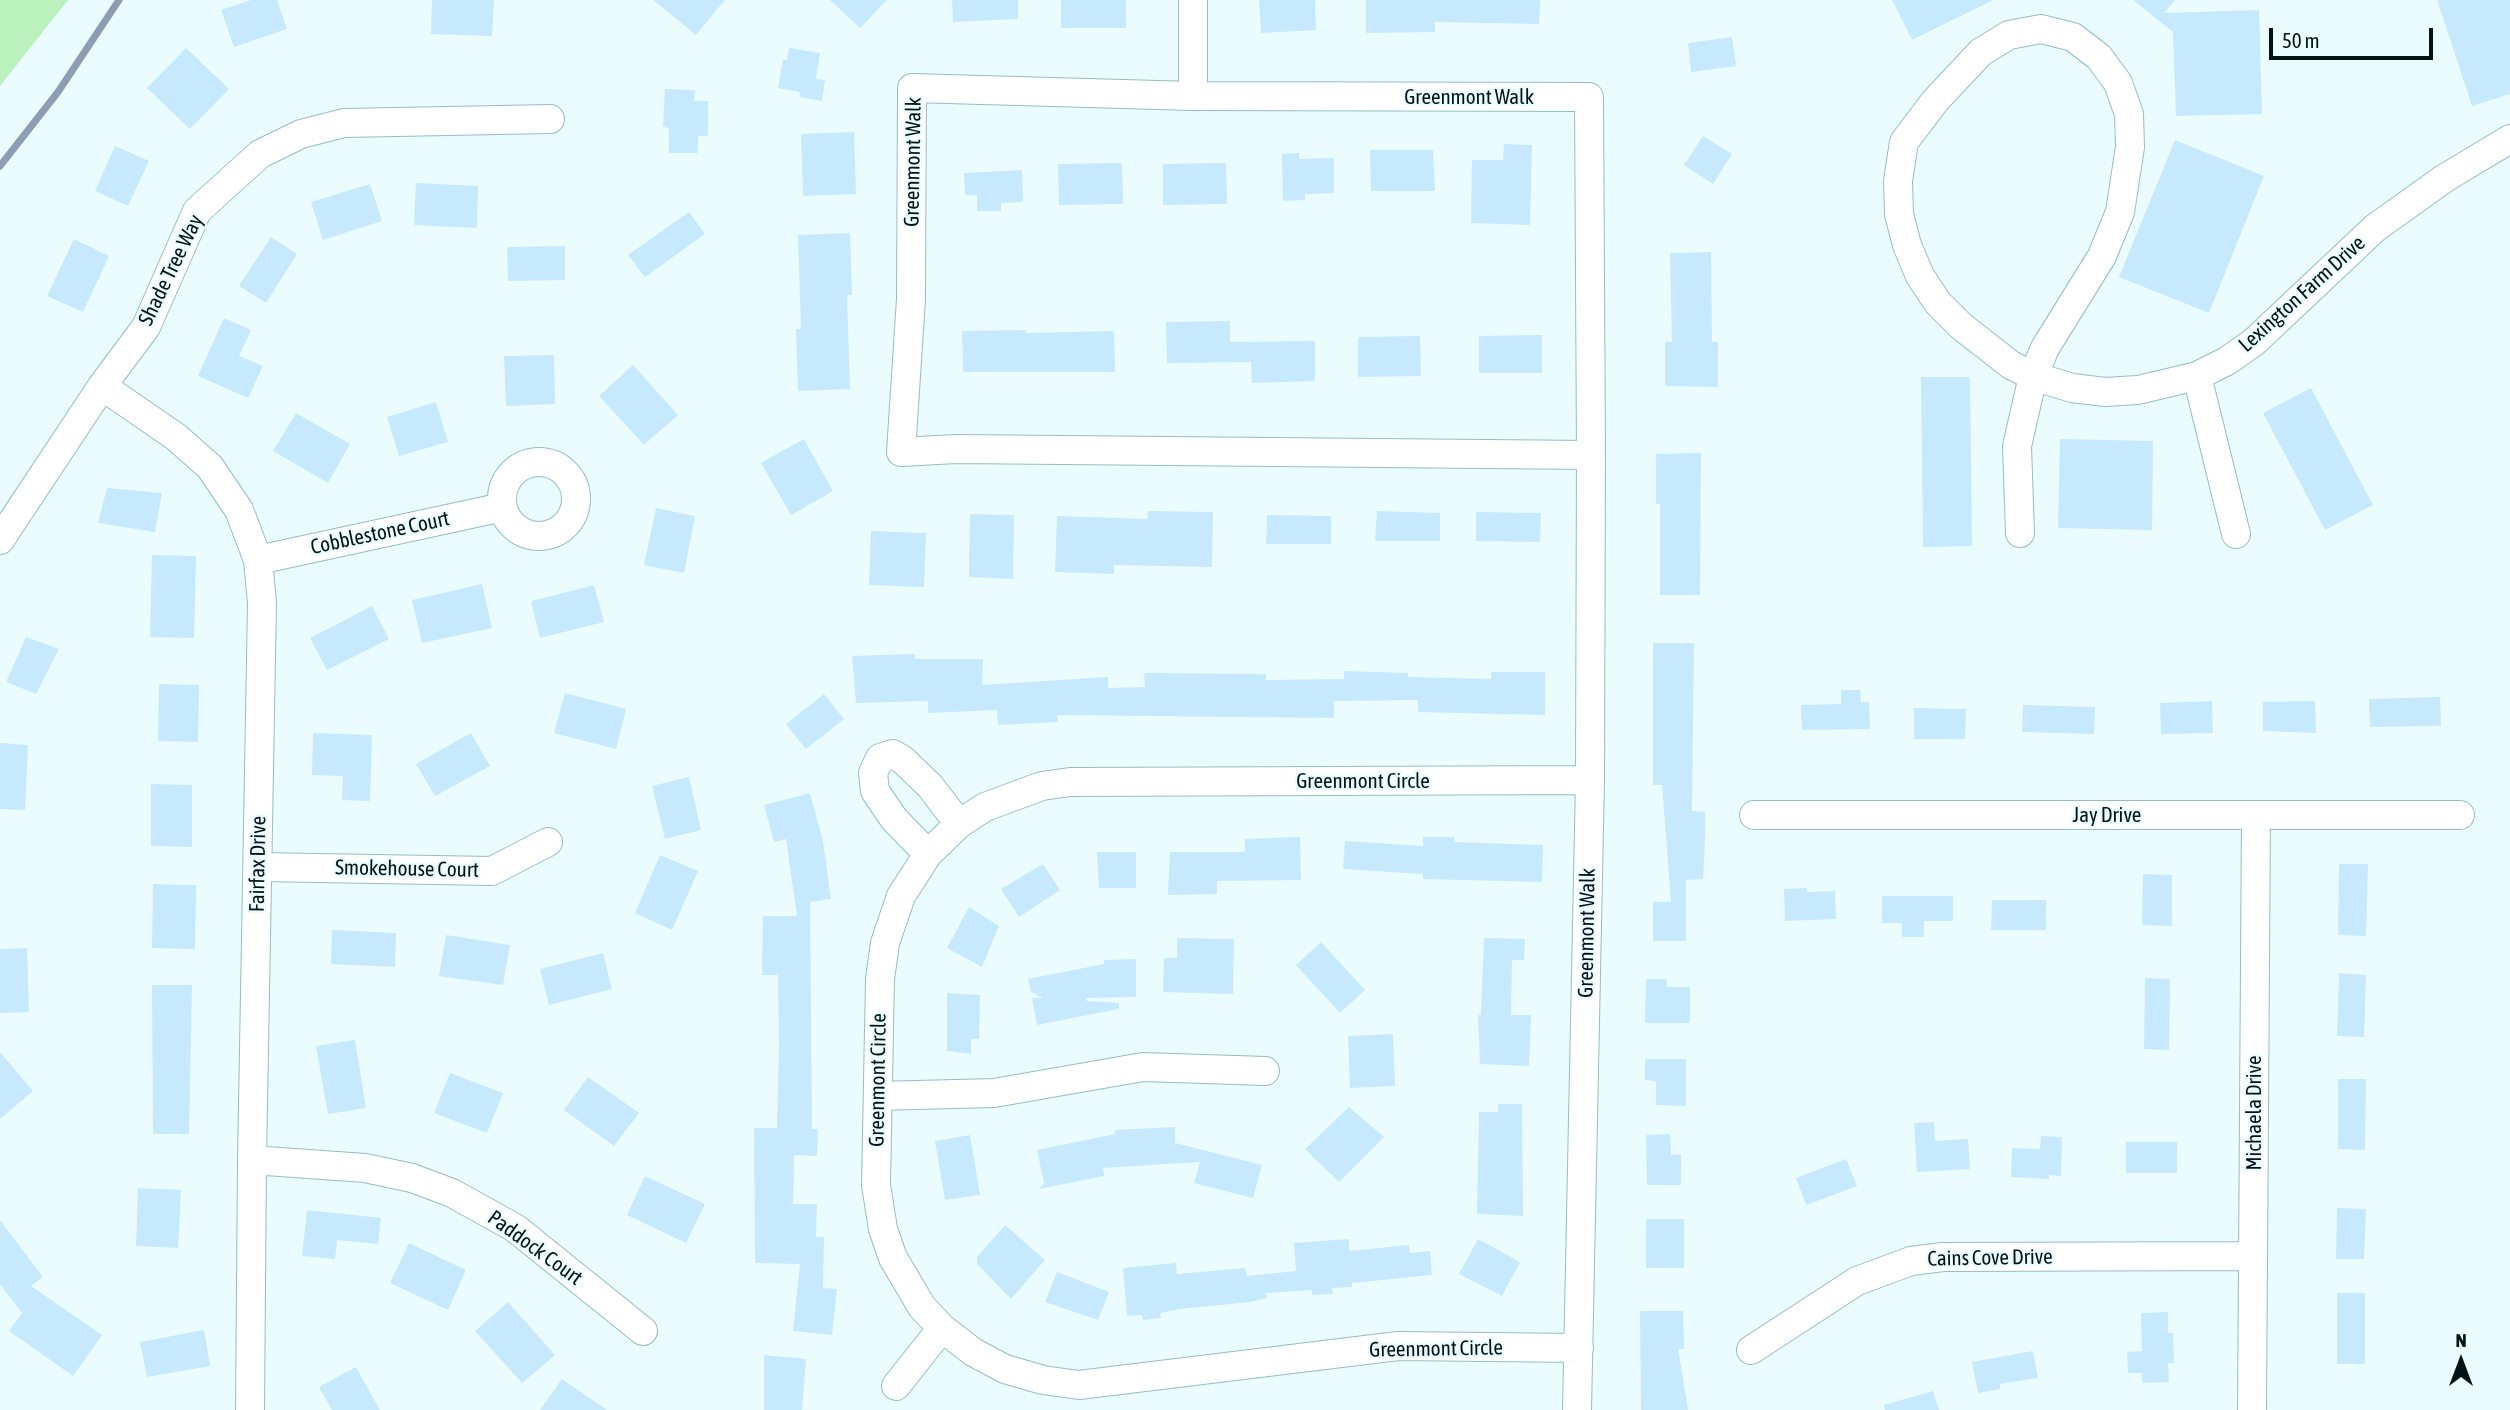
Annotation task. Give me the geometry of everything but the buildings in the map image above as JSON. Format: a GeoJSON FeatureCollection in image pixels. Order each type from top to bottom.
{"type":"FeatureCollection","features":[{"type":"Feature","properties":{"kind":"street"},"geometry":{"type":"LineString","coordinates":[[1193,0],[1193,96]]}},
{"type":"Feature","properties":{"kind":"street","name":"Lexington Farm Drive"},"geometry":{"type":"LineString","coordinates":[[2033,376],[2045,348],[2102,256],[2120,212],[2130,147],[2129,114],[2118,83],[2099,57],[2073,37],[2041,29],[2008,34],[1981,52],[1935,101],[1905,142],[1898,181],[1899,214],[1907,246],[1920,276],[1938,303],[1961,326],[2011,365],[2033,376],[2072,388],[2105,392],[2138,390],[2197,376],[2254,342],[2375,228],[2445,178],[2510,139]]}},
{"type":"Feature","properties":{"kind":"street","name":"Greenmont Walk"},"geometry":{"type":"LineString","coordinates":[[1577,1410],[1590,780],[1591,455],[1589,97],[1193,96],[912,88],[911,299],[901,452],[968,450],[1591,455]]}},
{"type":"Feature","properties":{"kind":"street","name":"Shade Tree Way"},"geometry":{"type":"LineString","coordinates":[[0,540],[102,386],[146,327],[197,211],[260,154],[300,134],[344,123],[550,119]]}},
{"type":"Feature","properties":{"kind":"street"},"geometry":{"type":"LineString","coordinates":[[2020,533],[2017,446],[2033,376]]}},
{"type":"Feature","properties":{"kind":"street"},"geometry":{"type":"LineString","coordinates":[[2197,376],[2236,534]]}},
{"type":"Feature","properties":{"kind":"street","name":"Fairfax Drive"},"geometry":{"type":"LineString","coordinates":[[102,386],[176,438],[210,467],[239,510],[258,560],[262,603],[251,1160],[250,1410]]}},
{"type":"Feature","properties":{"kind":"street","name":"Cobblestone Court"},"geometry":{"type":"LineString","coordinates":[[258,560],[503,507]]}},
{"type":"Feature","properties":{"kind":"street"},"geometry":{"type":"LineString","coordinates":[[928,854],[894,819],[875,791],[873,773],[880,758],[893,754],[903,760],[930,786],[959,824]]}},
{"type":"Feature","properties":{"kind":"street","name":"Greenmont Circle"},"geometry":{"type":"LineString","coordinates":[[1579,1348],[1398,1346],[1079,1385],[1043,1380],[1005,1369],[973,1352],[942,1328],[906,1283],[883,1229],[876,1185],[880,979],[885,943],[901,896],[928,854],[959,824],[1011,795],[1070,782],[1590,780]]}},
{"type":"Feature","properties":{"kind":"street","name":"Michaela Drive"},"geometry":{"type":"LineString","coordinates":[[2252,1410],[2256,815]]}},
{"type":"Feature","properties":{"kind":"street","name":"Jay Drive"},"geometry":{"type":"LineString","coordinates":[[1754,816],[2460,815]]}},
{"type":"Feature","properties":{"kind":"street","name":"Smokehouse Court"},"geometry":{"type":"LineString","coordinates":[[258,867],[492,871],[548,842]]}},
{"type":"Feature","properties":{"kind":"street"},"geometry":{"type":"LineString","coordinates":[[878,1096],[995,1093],[1143,1067],[1265,1071]]}},
{"type":"Feature","properties":{"kind":"street","name":"Paddock Court"},"geometry":{"type":"LineString","coordinates":[[251,1160],[365,1168],[412,1178],[452,1193],[515,1228],[643,1331]]}},
{"type":"Feature","properties":{"kind":"street","name":"Cains Cove Drive"},"geometry":{"type":"LineString","coordinates":[[1751,1350],[1857,1281],[1911,1261],[1943,1257],[2253,1256]]}},
{"type":"Feature","properties":{"kind":"street"},"geometry":{"type":"LineString","coordinates":[[896,1386],[942,1328]]}},
{"type":"Feature","properties":{"kind":"green space"},"geometry":{"type":"Polygon","coordinates":[[[0,0],[68,0],[0,86],[0,0]]]}},
{"type":"Feature","properties":{"kind":"waterway"},"geometry":{"type":"LineString","coordinates":[[0,166],[58,92],[119,0]]}}]}
